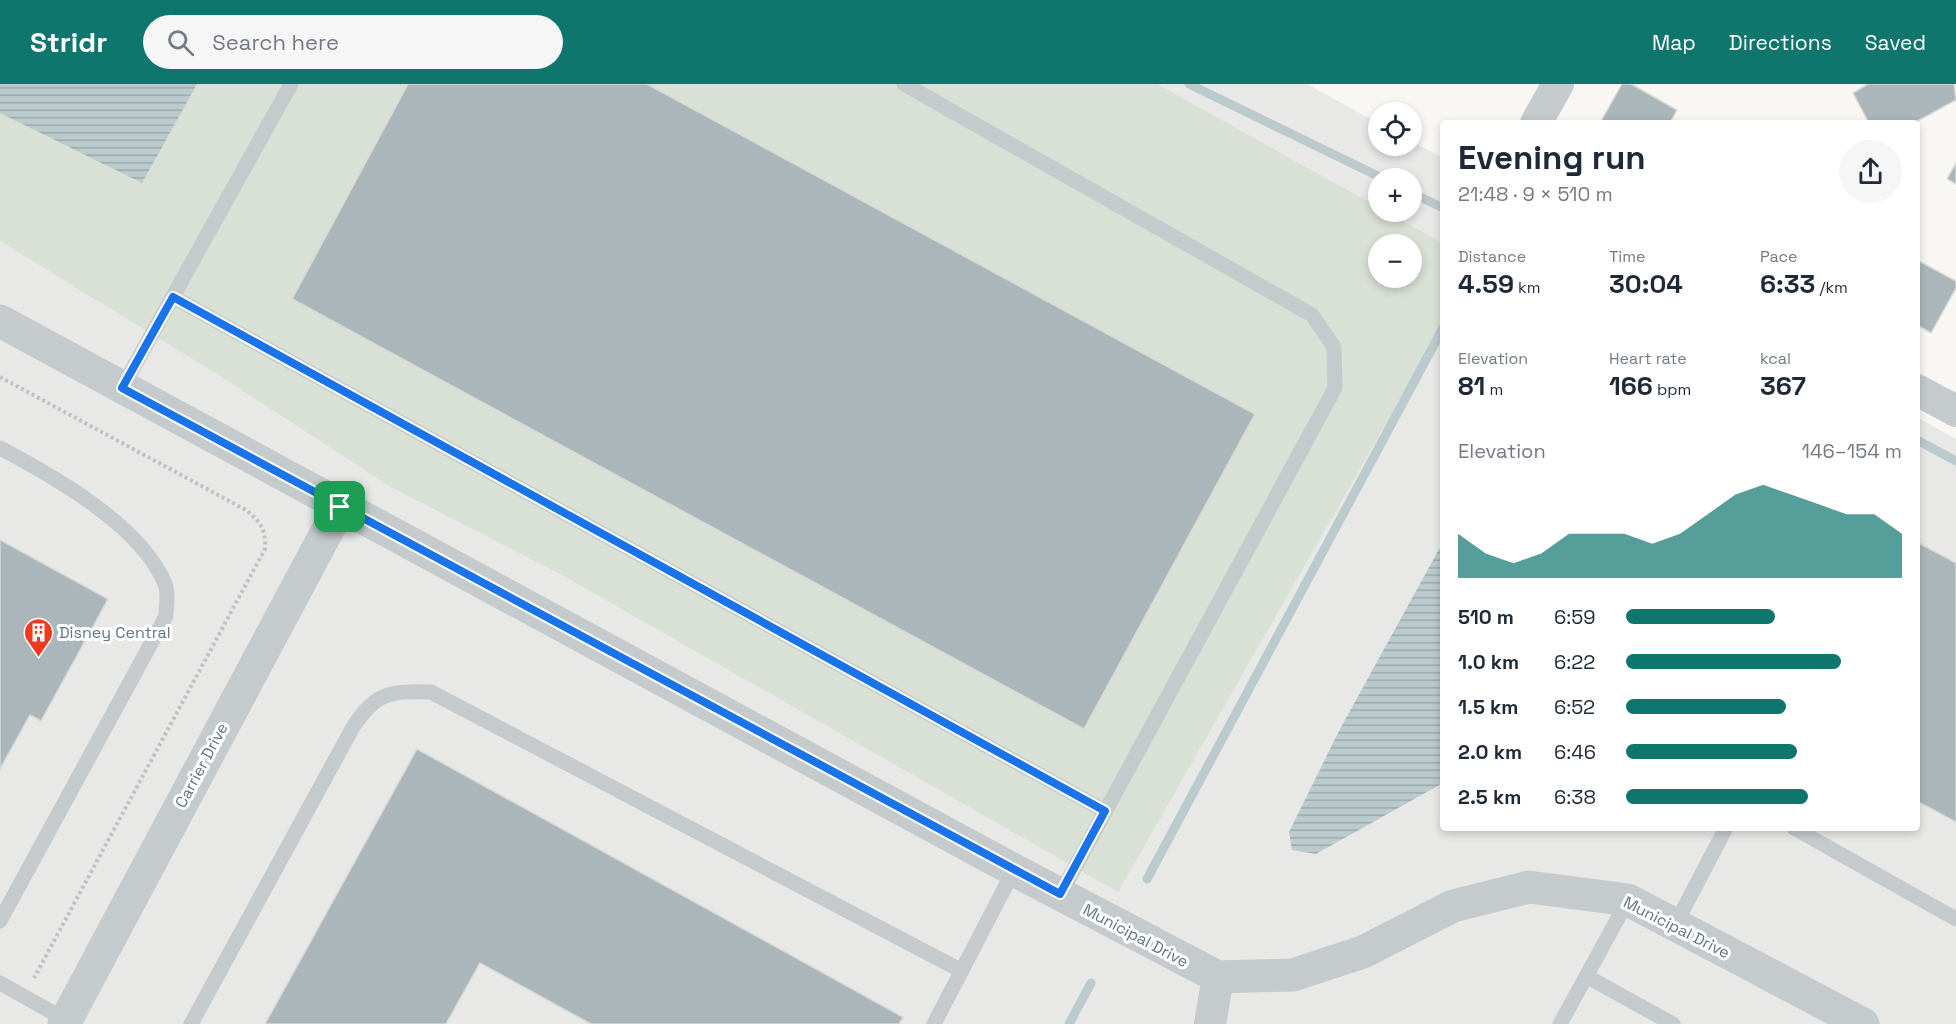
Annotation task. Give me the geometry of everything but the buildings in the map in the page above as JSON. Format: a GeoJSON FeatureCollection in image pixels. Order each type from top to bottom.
{"type":"FeatureCollection","features":[{"type":"Feature","properties":{"kind":"street"},"geometry":{"type":"LineString","coordinates":[[1538,120],[1558,84]]}},
{"type":"Feature","properties":{"kind":"street","name":"Municipal Drive"},"geometry":{"type":"LineString","coordinates":[[0,321],[340,507],[1014,870],[1218,977],[1293,975],[1363,952],[1453,906],[1529,887],[1607,895],[1628,900],[1863,1024]]}},
{"type":"Feature","properties":{"kind":"street"},"geometry":{"type":"LineString","coordinates":[[1920,392],[1956,411]]}},
{"type":"Feature","properties":{"kind":"street","name":"Carrier Drive"},"geometry":{"type":"LineString","coordinates":[[65,1022],[340,507]]}},
{"type":"Feature","properties":{"kind":"street"},"geometry":{"type":"LineString","coordinates":[[1210,1024],[1218,977]]}},
{"type":"Feature","properties":{"kind":"lane"},"geometry":{"type":"LineString","coordinates":[[122,388],[291,84]]}},
{"type":"Feature","properties":{"kind":"lane"},"geometry":{"type":"LineString","coordinates":[[904,84],[1312,315],[1334,347],[1335,388],[1060,894]]}},
{"type":"Feature","properties":{"kind":"lane"},"geometry":{"type":"LineString","coordinates":[[173,297],[1105,811]]}},
{"type":"Feature","properties":{"kind":"lane"},"geometry":{"type":"LineString","coordinates":[[0,448],[98,506],[147,554],[166,586],[166,616],[0,921]]}},
{"type":"Feature","properties":{"kind":"lane"},"geometry":{"type":"LineString","coordinates":[[191,1024],[352,727],[367,706],[386,695],[409,692],[431,692],[962,971]]}},
{"type":"Feature","properties":{"kind":"lane"},"geometry":{"type":"LineString","coordinates":[[1674,925],[1724,831]]}},
{"type":"Feature","properties":{"kind":"lane"},"geometry":{"type":"LineString","coordinates":[[1799,831],[1956,919]]}},
{"type":"Feature","properties":{"kind":"lane"},"geometry":{"type":"LineString","coordinates":[[934,1024],[1014,870]]}},
{"type":"Feature","properties":{"kind":"lane"},"geometry":{"type":"LineString","coordinates":[[1560,1024],[1628,900]]}},
{"type":"Feature","properties":{"kind":"lane"},"geometry":{"type":"LineString","coordinates":[[1586,976],[1673,1024]]}},
{"type":"Feature","properties":{"kind":"lane"},"geometry":{"type":"LineString","coordinates":[[0,983],[65,1022]]}},
{"type":"Feature","properties":{"kind":"shaded area"},"geometry":{"type":"Polygon","coordinates":[[[0,84],[1307,84],[1368,118],[1368,156],[1422,156],[1422,146],[1440,156],[1440,831],[1920,831],[1920,419],[1956,439],[1956,1024],[0,1024],[0,84]]]}},
{"type":"Feature","properties":{"kind":"shaded area"},"geometry":{"type":"Polygon","coordinates":[[[0,84],[1157,84],[1368,201],[1368,222],[1404,222],[1440,241],[1440,329],[1118,892],[562,575],[389,486],[222,377],[0,241],[0,84]]]}},
{"type":"Feature","properties":{"kind":"shaded area"},"geometry":{"type":"Polygon","coordinates":[[[0,84],[197,84],[142,183],[0,113],[0,84]]]}},
{"type":"Feature","properties":{"kind":"shaded area"},"geometry":{"type":"Polygon","coordinates":[[[1440,547],[1440,785],[1316,854],[1292,850],[1289,832],[1340,729],[1440,547]]]}},
{"type":"Feature","properties":{"kind":"waterway"},"geometry":{"type":"LineString","coordinates":[[1189,84],[1368,171]]}},
{"type":"Feature","properties":{"kind":"waterway"},"geometry":{"type":"LineString","coordinates":[[1422,198],[1440,207]]}},
{"type":"Feature","properties":{"kind":"waterway"},"geometry":{"type":"LineString","coordinates":[[1147,879],[1440,334]]}},
{"type":"Feature","properties":{"kind":"waterway"},"geometry":{"type":"LineString","coordinates":[[1920,442],[1956,461]]}},
{"type":"Feature","properties":{"kind":"waterway"},"geometry":{"type":"LineString","coordinates":[[1069,1024],[1091,983]]}},
{"type":"Feature","properties":{"kind":"place","name":"Disney Central"},"geometry":{"type":"Point","coordinates":[38,658]}},
{"type":"Feature","properties":{"kind":"route"},"geometry":{"type":"LineString","coordinates":[[173,297],[1105,811],[1060,894],[340,507],[122,388],[173,297]]}}]}
